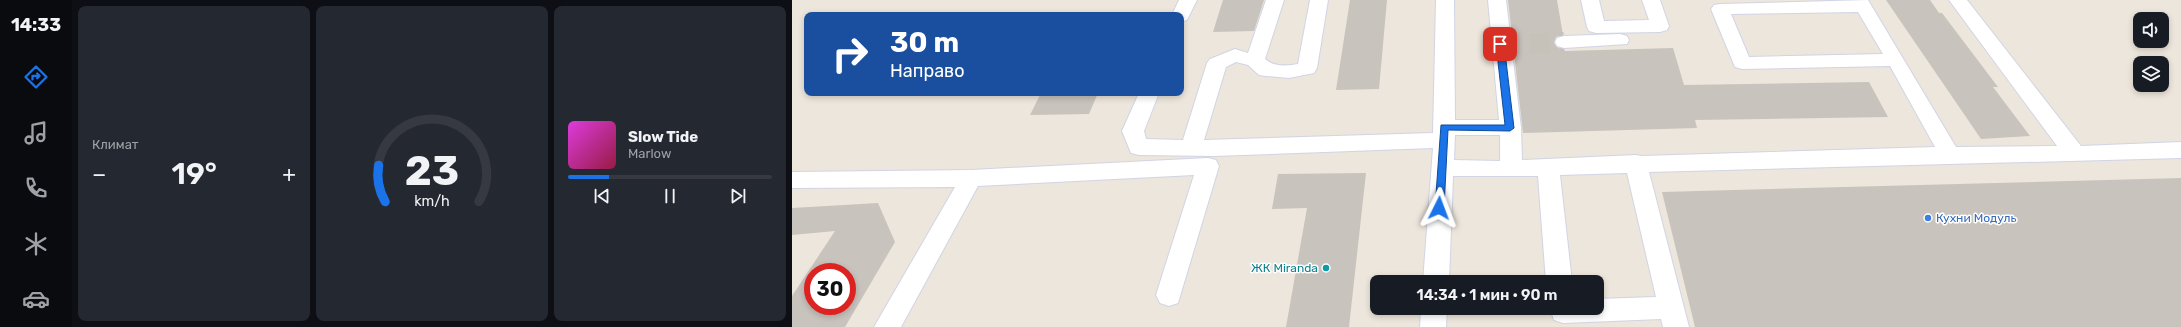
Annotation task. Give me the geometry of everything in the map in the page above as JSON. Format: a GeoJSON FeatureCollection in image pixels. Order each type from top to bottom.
{"type":"FeatureCollection","features":[{"type":"Feature","properties":{"kind":"street"},"geometry":{"type":"LineString","coordinates":[[1183,12],[1188,0]]}},
{"type":"Feature","properties":{"kind":"street"},"geometry":{"type":"LineString","coordinates":[[1254,61],[1275,0]]}},
{"type":"Feature","properties":{"kind":"street"},"geometry":{"type":"LineString","coordinates":[[1191,148],[1217,63],[1235,55],[1254,61],[1266,70],[1289,72],[1307,68],[1319,0]]}},
{"type":"Feature","properties":{"kind":"street"},"geometry":{"type":"LineString","coordinates":[[1436,275],[1444,134],[1445,0]]}},
{"type":"Feature","properties":{"kind":"street"},"geometry":{"type":"LineString","coordinates":[[1497,0],[1510,128],[1511,167]]}},
{"type":"Feature","properties":{"kind":"street"},"geometry":{"type":"LineString","coordinates":[[1590,0],[1596,26],[1660,26]]}},
{"type":"Feature","properties":{"kind":"street"},"geometry":{"type":"LineString","coordinates":[[1564,42],[1660,38],[1660,26],[1651,0]]}},
{"type":"Feature","properties":{"kind":"street"},"geometry":{"type":"LineString","coordinates":[[1958,0],[2075,154]]}},
{"type":"Feature","properties":{"kind":"street"},"geometry":{"type":"LineString","coordinates":[[1896,60],[1742,63],[1720,9],[1861,4],[1896,60],[1950,155]]}},
{"type":"Feature","properties":{"kind":"street"},"geometry":{"type":"LineString","coordinates":[[1148,96],[1133,131],[1139,147],[1191,148],[1211,157]]}},
{"type":"Feature","properties":{"kind":"street"},"geometry":{"type":"LineString","coordinates":[[792,180],[971,178],[1211,157],[1510,128]]}},
{"type":"Feature","properties":{"kind":"street"},"geometry":{"type":"LineString","coordinates":[[1441,168],[1548,167],[1636,163],[1950,155],[2075,154],[2181,150]]}},
{"type":"Feature","properties":{"kind":"street"},"geometry":{"type":"LineString","coordinates":[[1170,295],[1211,157]]}},
{"type":"Feature","properties":{"kind":"street"},"geometry":{"type":"LineString","coordinates":[[1604,314],[1674,317],[1636,163]]}},
{"type":"Feature","properties":{"kind":"street"},"geometry":{"type":"LineString","coordinates":[[1548,167],[1558,275]]}},
{"type":"Feature","properties":{"kind":"street"},"geometry":{"type":"LineString","coordinates":[[888,327],[971,178]]}},
{"type":"Feature","properties":{"kind":"street"},"geometry":{"type":"LineString","coordinates":[[1433,327],[1434,315]]}},
{"type":"Feature","properties":{"kind":"building"},"geometry":{"type":"Polygon","coordinates":[[[1223,0],[1264,0],[1254,31],[1213,32],[1223,0]]]}},
{"type":"Feature","properties":{"kind":"building"},"geometry":{"type":"Polygon","coordinates":[[[1350,0],[1387,0],[1379,89],[1336,90],[1350,0]]]}},
{"type":"Feature","properties":{"kind":"building"},"geometry":{"type":"Polygon","coordinates":[[[1508,0],[1557,0],[1563,35],[1556,37],[1554,43],[1557,47],[1565,51],[1673,48],[1684,85],[1869,82],[1888,117],[1695,120],[1697,128],[1523,133],[1508,0]]]}},
{"type":"Feature","properties":{"kind":"building"},"geometry":{"type":"Polygon","coordinates":[[[1886,0],[1930,0],[1939,13],[1942,13],[1998,87],[1993,87],[2030,136],[1981,139],[1886,0]]]}},
{"type":"Feature","properties":{"kind":"building"},"geometry":{"type":"Polygon","coordinates":[[[1040,96],[1097,96],[1089,114],[1030,115],[1040,96]]]}},
{"type":"Feature","properties":{"kind":"building","name":"ЖК Miranda"},"geometry":{"type":"Polygon","coordinates":[[[1366,173],[1349,327],[1286,327],[1307,208],[1272,209],[1278,174],[1366,173]]]}},
{"type":"Feature","properties":{"kind":"building"},"geometry":{"type":"Polygon","coordinates":[[[2181,178],[2181,327],[1695,327],[1662,192],[2181,178]]]}},
{"type":"Feature","properties":{"kind":"building"},"geometry":{"type":"Polygon","coordinates":[[[878,203],[895,242],[856,308],[856,263],[814,263],[835,231],[792,235],[792,208],[878,203]]]}},
{"type":"Feature","properties":{"kind":"building"},"geometry":{"type":"Polygon","coordinates":[[[804,278],[804,315],[852,315],[845,327],[792,327],[792,296],[804,278]]]}},
{"type":"Feature","properties":{"kind":"tunnel"},"geometry":{"type":"LineString","coordinates":[[1500,45],[1564,42]]}},
{"type":"Feature","properties":{"kind":"place","name":"Кухни Модуль"},"geometry":{"type":"Point","coordinates":[1928,218]}},
{"type":"Feature","properties":{"kind":"place","name":"ЖК Miranda"},"geometry":{"type":"Point","coordinates":[1326,268]}},
{"type":"Feature","properties":{"kind":"route"},"geometry":{"type":"LineString","coordinates":[[1439,208],[1444,127],[1510,128],[1500,44]]}}]}
